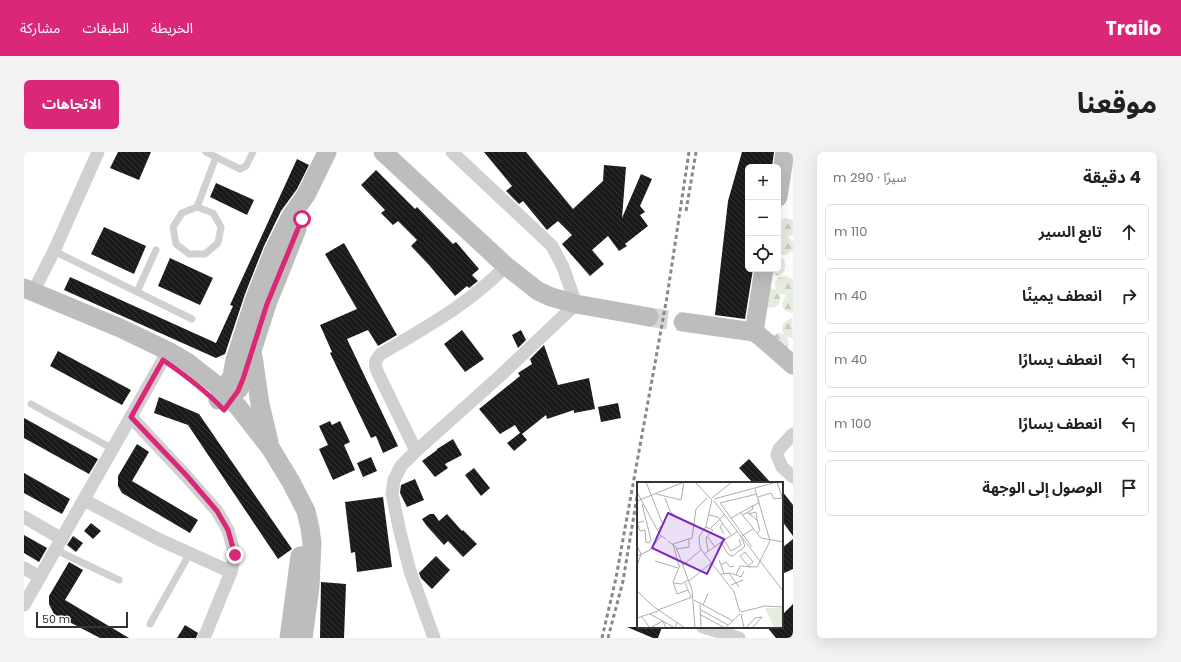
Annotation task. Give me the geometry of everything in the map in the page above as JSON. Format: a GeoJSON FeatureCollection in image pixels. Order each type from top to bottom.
{"type":"FeatureCollection","features":[{"type":"Feature","properties":{"kind":"main road"},"geometry":{"type":"LineString","coordinates":[[224,401],[232,376],[235,360],[255,298],[274,250],[291,216],[306,195],[327,152]]}},
{"type":"Feature","properties":{"kind":"main road"},"geometry":{"type":"LineString","coordinates":[[383,152],[506,266],[538,291],[576,304],[649,317]]}},
{"type":"Feature","properties":{"kind":"main road"},"geometry":{"type":"LineString","coordinates":[[781,178],[785,152]]}},
{"type":"Feature","properties":{"kind":"main road"},"geometry":{"type":"LineString","coordinates":[[224,401],[238,391],[243,379],[267,304],[302,219],[306,195]]}},
{"type":"Feature","properties":{"kind":"main road"},"geometry":{"type":"LineString","coordinates":[[754,332],[764,272]]}},
{"type":"Feature","properties":{"kind":"main road"},"geometry":{"type":"LineString","coordinates":[[27,293],[99,330],[163,360],[224,401],[271,449],[306,511],[310,528],[312,544],[310,587],[303,638]]}},
{"type":"Feature","properties":{"kind":"main road"},"geometry":{"type":"LineString","coordinates":[[27,293],[120,328],[168,350],[205,375],[280,486],[293,514],[298,534],[300,556],[289,638]]}},
{"type":"Feature","properties":{"kind":"main road"},"geometry":{"type":"LineString","coordinates":[[683,322],[754,332],[793,365]]}},
{"type":"Feature","properties":{"kind":"main road"},"geometry":{"type":"LineString","coordinates":[[252,351],[259,396],[271,449]]}},
{"type":"Feature","properties":{"kind":"main road"},"geometry":{"type":"LineString","coordinates":[[205,375],[235,360]]}},
{"type":"Feature","properties":{"kind":"street"},"geometry":{"type":"LineString","coordinates":[[27,293],[54,251],[98,152]]}},
{"type":"Feature","properties":{"kind":"street"},"geometry":{"type":"LineString","coordinates":[[434,638],[410,571],[392,494],[394,480],[401,466],[416,451],[501,375],[576,304],[564,267],[552,246],[452,152]]}},
{"type":"Feature","properties":{"kind":"street"},"geometry":{"type":"LineString","coordinates":[[416,451],[377,371],[375,364],[376,359],[381,354],[446,315],[477,293],[506,266]]}},
{"type":"Feature","properties":{"kind":"street"},"geometry":{"type":"LineString","coordinates":[[24,605],[163,360]]}},
{"type":"Feature","properties":{"kind":"street"},"geometry":{"type":"LineString","coordinates":[[131,417],[187,476],[217,511],[228,530],[235,555],[231,572],[204,638]]}},
{"type":"Feature","properties":{"kind":"street"},"geometry":{"type":"LineString","coordinates":[[793,434],[779,449],[777,455],[782,467],[793,477]]}},
{"type":"Feature","properties":{"kind":"street"},"geometry":{"type":"LineString","coordinates":[[84,500],[158,539],[231,572]]}},
{"type":"Feature","properties":{"kind":"street"},"geometry":{"type":"LineString","coordinates":[[24,517],[59,545]]}},
{"type":"Feature","properties":{"kind":"street"},"geometry":{"type":"LineString","coordinates":[[24,568],[40,577]]}},
{"type":"Feature","properties":{"kind":"street"},"geometry":{"type":"LineString","coordinates":[[706,628],[739,638]]}},
{"type":"Feature","properties":{"kind":"lane"},"geometry":{"type":"LineString","coordinates":[[206,152],[240,169],[246,166],[253,152]]}},
{"type":"Feature","properties":{"kind":"lane"},"geometry":{"type":"LineString","coordinates":[[197,208],[216,157]]}},
{"type":"Feature","properties":{"kind":"lane"},"geometry":{"type":"LineString","coordinates":[[197,208],[212,213],[221,227],[218,243],[206,254],[189,254],[176,244],[174,228],[182,213],[197,208]]}},
{"type":"Feature","properties":{"kind":"lane"},"geometry":{"type":"LineString","coordinates":[[137,292],[156,250]]}},
{"type":"Feature","properties":{"kind":"lane"},"geometry":{"type":"LineString","coordinates":[[54,251],[192,319]]}},
{"type":"Feature","properties":{"kind":"lane"},"geometry":{"type":"LineString","coordinates":[[31,404],[113,449]]}},
{"type":"Feature","properties":{"kind":"lane"},"geometry":{"type":"LineString","coordinates":[[59,545],[119,580]]}},
{"type":"Feature","properties":{"kind":"lane"},"geometry":{"type":"LineString","coordinates":[[150,624],[190,553]]}},
{"type":"Feature","properties":{"kind":"green space"},"geometry":{"type":"Polygon","coordinates":[[[786,218],[793,221],[793,234],[788,237],[792,242],[793,241],[793,254],[791,251],[781,255],[781,220],[786,218]]]}},
{"type":"Feature","properties":{"kind":"green space"},"geometry":{"type":"Polygon","coordinates":[[[781,258],[785,262],[784,271],[778,276],[772,272],[781,272],[781,258]]]}},
{"type":"Feature","properties":{"kind":"green space"},"geometry":{"type":"Polygon","coordinates":[[[785,276],[791,278],[793,281],[793,313],[786,311],[783,307],[782,304],[786,295],[780,294],[780,302],[777,306],[772,308],[765,306],[765,290],[771,288],[776,290],[775,282],[779,277],[785,276]]]}},
{"type":"Feature","properties":{"kind":"green space"},"geometry":{"type":"Polygon","coordinates":[[[792,318],[793,338],[787,337],[788,344],[785,351],[770,339],[776,334],[784,334],[782,326],[787,320],[792,318]]]}},
{"type":"Feature","properties":{"kind":"building"},"geometry":{"type":"Polygon","coordinates":[[[118,152],[151,152],[139,180],[110,168],[118,152]]]}},
{"type":"Feature","properties":{"kind":"building"},"geometry":{"type":"Polygon","coordinates":[[[484,152],[526,152],[573,209],[603,181],[604,165],[626,167],[622,218],[641,174],[652,179],[640,206],[645,212],[640,215],[648,226],[625,244],[627,246],[619,251],[608,236],[592,250],[604,264],[590,276],[562,244],[572,235],[558,221],[547,230],[523,201],[519,204],[506,191],[512,186],[484,152]]]}},
{"type":"Feature","properties":{"kind":"building"},"geometry":{"type":"Polygon","coordinates":[[[742,152],[774,152],[772,164],[745,164],[745,272],[753,272],[745,319],[715,315],[728,201],[742,152]]]}},
{"type":"Feature","properties":{"kind":"building"},"geometry":{"type":"Polygon","coordinates":[[[297,159],[309,165],[297,189],[281,211],[264,246],[245,294],[225,354],[216,358],[64,290],[70,277],[216,343],[233,306],[230,305],[297,159]]]}},
{"type":"Feature","properties":{"kind":"building"},"geometry":{"type":"Polygon","coordinates":[[[376,170],[415,209],[417,207],[453,244],[456,242],[479,269],[472,275],[478,281],[469,288],[467,286],[455,296],[411,246],[417,240],[398,221],[393,225],[381,213],[385,210],[361,185],[376,170]]]}},
{"type":"Feature","properties":{"kind":"building"},"geometry":{"type":"Polygon","coordinates":[[[216,183],[254,200],[247,215],[210,197],[216,183]]]}},
{"type":"Feature","properties":{"kind":"building"},"geometry":{"type":"Polygon","coordinates":[[[104,227],[146,246],[134,274],[91,254],[104,227]]]}},
{"type":"Feature","properties":{"kind":"building"},"geometry":{"type":"Polygon","coordinates":[[[344,243],[397,335],[378,346],[368,330],[347,339],[398,446],[383,453],[376,436],[371,438],[330,353],[332,352],[320,325],[357,309],[325,254],[344,243]]]}},
{"type":"Feature","properties":{"kind":"building"},"geometry":{"type":"Polygon","coordinates":[[[170,258],[213,278],[200,305],[158,286],[170,258]]]}},
{"type":"Feature","properties":{"kind":"building"},"geometry":{"type":"Polygon","coordinates":[[[462,330],[484,359],[465,372],[444,344],[462,330]]]}},
{"type":"Feature","properties":{"kind":"building"},"geometry":{"type":"Polygon","coordinates":[[[521,330],[526,340],[518,348],[512,335],[521,330]]]}},
{"type":"Feature","properties":{"kind":"building"},"geometry":{"type":"Polygon","coordinates":[[[544,345],[558,385],[589,378],[595,409],[574,413],[574,410],[547,419],[546,415],[522,434],[527,440],[514,451],[507,443],[520,433],[515,425],[500,434],[479,409],[520,376],[518,373],[532,364],[530,359],[544,345]]]}},
{"type":"Feature","properties":{"kind":"building"},"geometry":{"type":"Polygon","coordinates":[[[58,351],[131,390],[122,405],[50,366],[58,351]]]}},
{"type":"Feature","properties":{"kind":"building"},"geometry":{"type":"Polygon","coordinates":[[[159,397],[199,414],[292,549],[278,559],[188,425],[154,413],[159,397]]]}},
{"type":"Feature","properties":{"kind":"building"},"geometry":{"type":"Polygon","coordinates":[[[618,403],[621,418],[601,422],[598,407],[618,403]]]}},
{"type":"Feature","properties":{"kind":"building"},"geometry":{"type":"Polygon","coordinates":[[[24,418],[98,459],[89,474],[24,438],[24,418]]]}},
{"type":"Feature","properties":{"kind":"building"},"geometry":{"type":"Polygon","coordinates":[[[330,421],[332,425],[340,421],[350,442],[344,445],[355,470],[333,480],[319,449],[328,445],[319,426],[330,421]]]}},
{"type":"Feature","properties":{"kind":"building"},"geometry":{"type":"Polygon","coordinates":[[[453,439],[462,455],[445,464],[448,468],[435,477],[422,461],[453,439]]]}},
{"type":"Feature","properties":{"kind":"building"},"geometry":{"type":"Polygon","coordinates":[[[137,444],[149,452],[132,481],[198,520],[190,533],[122,493],[118,486],[118,476],[137,444]]]}},
{"type":"Feature","properties":{"kind":"building"},"geometry":{"type":"Polygon","coordinates":[[[371,457],[377,471],[363,477],[357,463],[371,457]]]}},
{"type":"Feature","properties":{"kind":"building"},"geometry":{"type":"Polygon","coordinates":[[[749,459],[770,482],[752,482],[739,468],[749,459]]]}},
{"type":"Feature","properties":{"kind":"building"},"geometry":{"type":"Polygon","coordinates":[[[474,468],[490,488],[481,496],[465,475],[474,468]]]}},
{"type":"Feature","properties":{"kind":"building"},"geometry":{"type":"Polygon","coordinates":[[[24,473],[70,499],[62,514],[24,493],[24,473]]]}},
{"type":"Feature","properties":{"kind":"building"},"geometry":{"type":"Polygon","coordinates":[[[415,479],[424,500],[407,507],[400,493],[401,485],[415,479]]]}},
{"type":"Feature","properties":{"kind":"building"},"geometry":{"type":"Polygon","coordinates":[[[783,492],[793,505],[793,536],[783,522],[783,492]]]}},
{"type":"Feature","properties":{"kind":"building"},"geometry":{"type":"Polygon","coordinates":[[[383,497],[392,567],[357,572],[355,552],[351,553],[345,502],[383,497]]]}},
{"type":"Feature","properties":{"kind":"building"},"geometry":{"type":"Polygon","coordinates":[[[430,514],[434,514],[439,521],[447,514],[462,531],[463,530],[477,544],[463,557],[448,541],[444,545],[422,519],[430,514]]]}},
{"type":"Feature","properties":{"kind":"building"},"geometry":{"type":"Polygon","coordinates":[[[91,523],[101,531],[93,539],[84,531],[91,523]]]}},
{"type":"Feature","properties":{"kind":"building"},"geometry":{"type":"Polygon","coordinates":[[[24,535],[47,548],[39,562],[24,553],[24,535]]]}},
{"type":"Feature","properties":{"kind":"building"},"geometry":{"type":"Polygon","coordinates":[[[73,536],[83,543],[76,552],[67,545],[73,536]]]}},
{"type":"Feature","properties":{"kind":"building"},"geometry":{"type":"Polygon","coordinates":[[[793,539],[793,569],[783,574],[783,547],[793,539]]]}},
{"type":"Feature","properties":{"kind":"building"},"geometry":{"type":"Polygon","coordinates":[[[436,556],[450,570],[432,589],[421,578],[419,573],[436,556]]]}},
{"type":"Feature","properties":{"kind":"building"},"geometry":{"type":"Polygon","coordinates":[[[69,562],[83,570],[65,600],[129,638],[100,638],[54,614],[49,604],[49,596],[69,562]]]}},
{"type":"Feature","properties":{"kind":"building"},"geometry":{"type":"Polygon","coordinates":[[[321,582],[346,584],[344,638],[320,638],[321,582]]]}},
{"type":"Feature","properties":{"kind":"building"},"geometry":{"type":"Polygon","coordinates":[[[793,604],[793,638],[776,638],[768,628],[783,628],[783,614],[793,604]]]}},
{"type":"Feature","properties":{"kind":"building"},"geometry":{"type":"Polygon","coordinates":[[[185,625],[198,633],[196,638],[177,638],[185,625]]]}},
{"type":"Feature","properties":{"kind":"building"},"geometry":{"type":"Polygon","coordinates":[[[627,627],[662,628],[658,638],[653,638],[627,627]]]}},
{"type":"Feature","properties":{"kind":"tunnel"},"geometry":{"type":"LineString","coordinates":[[649,317],[683,322]]}},
{"type":"Feature","properties":{"kind":"railway"},"geometry":{"type":"LineString","coordinates":[[602,638],[616,578],[667,297],[689,152]]}},
{"type":"Feature","properties":{"kind":"railway"},"geometry":{"type":"LineString","coordinates":[[686,211],[696,152]]}},
{"type":"Feature","properties":{"kind":"railway"},"geometry":{"type":"LineString","coordinates":[[608,638],[623,581],[637,497]]}},
{"type":"Feature","properties":{"kind":"route"},"geometry":{"type":"LineString","coordinates":[[235,555],[228,530],[217,511],[187,476],[131,417],[163,360],[201,388],[224,410],[238,391],[243,379],[267,304],[302,219]]}}]}
